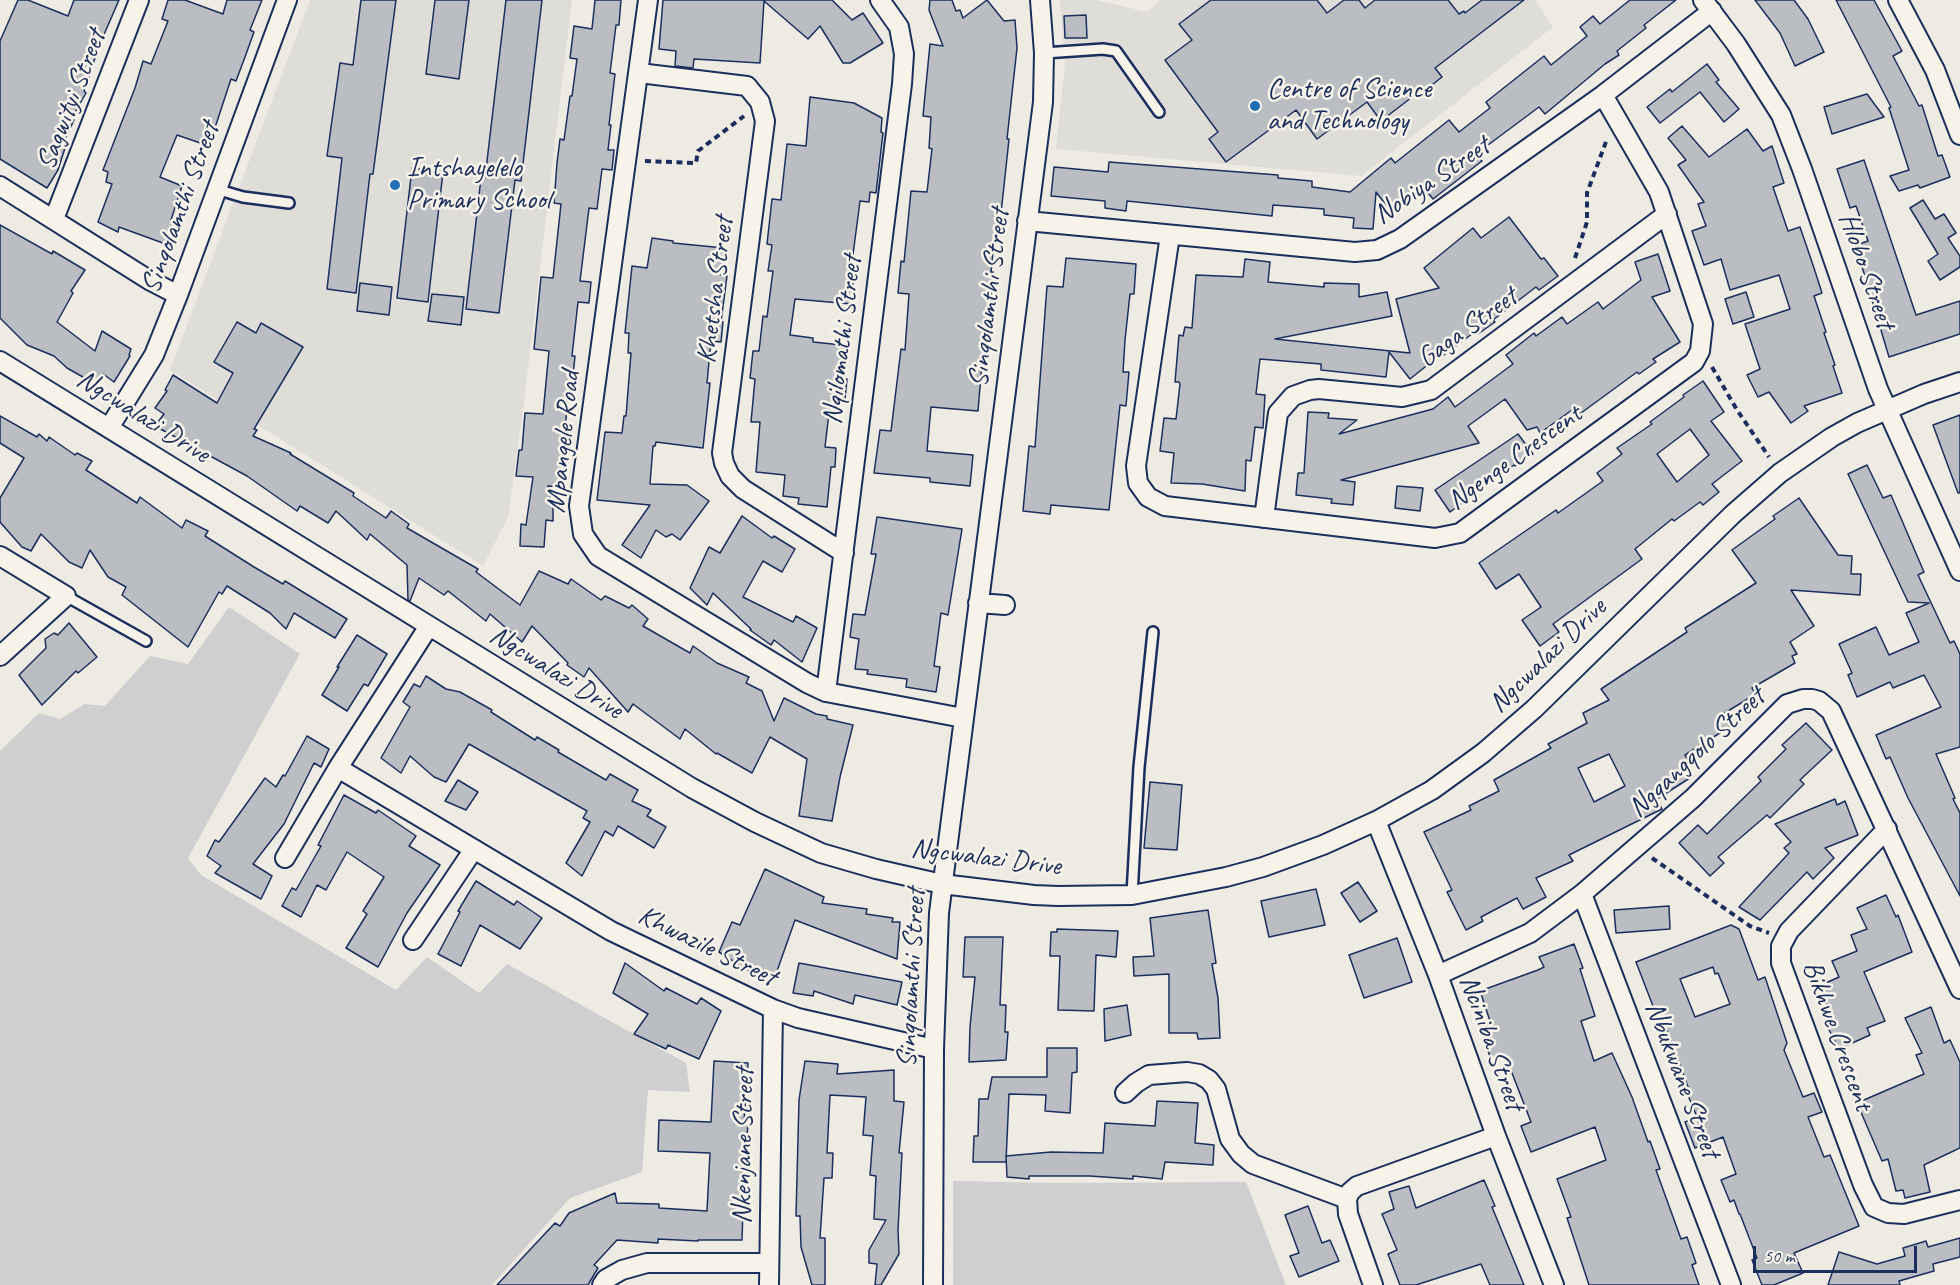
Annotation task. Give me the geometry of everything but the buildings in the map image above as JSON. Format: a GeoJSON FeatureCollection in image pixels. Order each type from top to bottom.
{"type":"FeatureCollection","features":[{"type":"Feature","properties":{"kind":"street","name":"Sagwityi Street"},"geometry":{"type":"LineString","coordinates":[[54,219],[139,0]]}},
{"type":"Feature","properties":{"kind":"street","name":"Sinqolamthi Street"},"geometry":{"type":"LineString","coordinates":[[109,428],[154,355],[287,0]]}},
{"type":"Feature","properties":{"kind":"street","name":"Mpangele Road"},"geometry":{"type":"LineString","coordinates":[[648,0],[579,506],[583,534],[598,556],[778,666],[826,692],[963,718]]}},
{"type":"Feature","properties":{"kind":"street","name":"Nqilomathi Street"},"geometry":{"type":"LineString","coordinates":[[826,692],[902,84],[904,54],[899,27],[880,0]]}},
{"type":"Feature","properties":{"kind":"street","name":"Sinqolamthi Street"},"geometry":{"type":"LineString","coordinates":[[933,1285],[934,1049],[939,913],[1043,102],[1044,52],[1040,0]]}},
{"type":"Feature","properties":{"kind":"street"},"geometry":{"type":"LineString","coordinates":[[1898,0],[1935,70],[1960,135]]}},
{"type":"Feature","properties":{"kind":"street","name":"Nobiya Street"},"geometry":{"type":"LineString","coordinates":[[1027,221],[1355,252],[1377,250],[1400,239],[1603,94],[1708,6]]}},
{"type":"Feature","properties":{"kind":"street","name":"Hlobo Street"},"geometry":{"type":"LineString","coordinates":[[1708,6],[1736,44],[1781,115],[1802,168],[1886,410],[1960,571]]}},
{"type":"Feature","properties":{"kind":"street"},"geometry":{"type":"LineString","coordinates":[[639,73],[747,86],[760,102]]}},
{"type":"Feature","properties":{"kind":"street"},"geometry":{"type":"LineString","coordinates":[[1603,94],[1654,182],[1666,214],[1703,324],[1702,342],[1694,362]]}},
{"type":"Feature","properties":{"kind":"street","name":"Khetsha Street"},"geometry":{"type":"LineString","coordinates":[[760,102],[765,121],[722,453],[724,464],[730,476],[743,489],[844,553]]}},
{"type":"Feature","properties":{"kind":"street"},"geometry":{"type":"LineString","coordinates":[[0,186],[149,280],[178,295]]}},
{"type":"Feature","properties":{"kind":"street","name":"Gaga Street"},"geometry":{"type":"LineString","coordinates":[[1264,518],[1278,413],[1293,396],[1319,389],[1402,397],[1431,390],[1666,214]]}},
{"type":"Feature","properties":{"kind":"street","name":"Ngenge Crescent"},"geometry":{"type":"LineString","coordinates":[[1170,235],[1136,466],[1138,483],[1148,497],[1165,506],[1436,538],[1460,533],[1694,362]]}},
{"type":"Feature","properties":{"kind":"street","name":"Ngcwalazi Drive"},"geometry":{"type":"LineString","coordinates":[[0,361],[692,788],[755,822],[821,853],[876,869],[942,884],[1034,895],[1132,895],[1226,877],[1263,867],[1323,845],[1376,821],[1432,790],[1483,753],[1543,701],[1733,514],[1780,473],[1832,437],[1886,410],[1960,382]]}},
{"type":"Feature","properties":{"kind":"street"},"geometry":{"type":"LineString","coordinates":[[0,556],[66,596],[0,656]]}},
{"type":"Feature","properties":{"kind":"street"},"geometry":{"type":"LineString","coordinates":[[978,603],[1005,605]]}},
{"type":"Feature","properties":{"kind":"street"},"geometry":{"type":"LineString","coordinates":[[285,858],[338,768],[429,626]]}},
{"type":"Feature","properties":{"kind":"street","name":"Ngqangqolo Street"},"geometry":{"type":"LineString","coordinates":[[1438,975],[1530,933],[1582,894],[1693,798],[1787,704],[1803,699],[1819,701],[1831,711],[1960,989]]}},
{"type":"Feature","properties":{"kind":"street","name":"Khwazile Street"},"geometry":{"type":"LineString","coordinates":[[338,768],[610,931],[773,1009],[798,1018],[934,1049]]}},
{"type":"Feature","properties":{"kind":"street","name":"Nciniba Street"},"geometry":{"type":"LineString","coordinates":[[1376,821],[1438,975],[1554,1285]]}},
{"type":"Feature","properties":{"kind":"street","name":"Bikhwe Crescent"},"geometry":{"type":"LineString","coordinates":[[1887,829],[1784,938],[1779,955],[1783,973],[1859,1175],[1874,1207],[1888,1213],[1904,1214],[1960,1200]]}},
{"type":"Feature","properties":{"kind":"street"},"geometry":{"type":"LineString","coordinates":[[413,940],[474,849]]}},
{"type":"Feature","properties":{"kind":"street","name":"Nbukwane Street"},"geometry":{"type":"LineString","coordinates":[[1582,894],[1731,1285]]}},
{"type":"Feature","properties":{"kind":"street","name":"Nkenjane Street"},"geometry":{"type":"LineString","coordinates":[[769,1285],[773,1009]]}},
{"type":"Feature","properties":{"kind":"street"},"geometry":{"type":"LineString","coordinates":[[1125,1093],[1153,1073],[1199,1074],[1209,1080],[1216,1089],[1230,1138],[1240,1154],[1253,1164],[1347,1199]]}},
{"type":"Feature","properties":{"kind":"street"},"geometry":{"type":"LineString","coordinates":[[1373,1285],[1348,1214],[1347,1199],[1350,1192],[1357,1186],[1497,1136]]}},
{"type":"Feature","properties":{"kind":"street"},"geometry":{"type":"LineString","coordinates":[[602,1285],[606,1279],[622,1270],[647,1263],[769,1263]]}},
{"type":"Feature","properties":{"kind":"lane"},"geometry":{"type":"LineString","coordinates":[[1044,52],[1103,49],[1116,51],[1159,112]]}},
{"type":"Feature","properties":{"kind":"lane"},"geometry":{"type":"LineString","coordinates":[[216,189],[243,197],[289,203]]}},
{"type":"Feature","properties":{"kind":"lane"},"geometry":{"type":"LineString","coordinates":[[66,596],[146,641]]}},
{"type":"Feature","properties":{"kind":"lane"},"geometry":{"type":"LineString","coordinates":[[1132,895],[1139,767],[1153,632]]}},
{"type":"Feature","properties":{"kind":"path"},"geometry":{"type":"LineString","coordinates":[[627,160],[696,163],[698,152],[760,102]]}},
{"type":"Feature","properties":{"kind":"path"},"geometry":{"type":"LineString","coordinates":[[1577,281],[1572,274],[1572,266],[1587,222],[1587,193],[1609,134],[1619,119]]}},
{"type":"Feature","properties":{"kind":"path"},"geometry":{"type":"LineString","coordinates":[[1694,362],[1714,368],[1737,410],[1771,460]]}},
{"type":"Feature","properties":{"kind":"path"},"geometry":{"type":"LineString","coordinates":[[1637,846],[1750,926],[1784,938]]}},
{"type":"Feature","properties":{"kind":"shaded area","name":"Intshayelelo Primary School"},"geometry":{"type":"Polygon","coordinates":[[[310,0],[572,0],[508,517],[483,566],[170,370],[310,0]]]}},
{"type":"Feature","properties":{"kind":"shaded area","name":"Centre of Science and Technology"},"geometry":{"type":"Polygon","coordinates":[[[1060,0],[1097,0],[1147,12],[1161,0],[1535,0],[1553,27],[1361,176],[1056,149],[1065,64],[1060,0]]]}},
{"type":"Feature","properties":{"kind":"shaded area"},"geometry":{"type":"Polygon","coordinates":[[[229,607],[300,654],[188,858],[201,875],[396,990],[427,957],[479,993],[507,964],[686,1063],[690,1092],[648,1090],[642,1172],[570,1198],[492,1285],[0,1285],[0,751],[39,713],[60,719],[85,704],[105,706],[150,656],[188,664],[229,607]]]}},
{"type":"Feature","properties":{"kind":"shaded area"},"geometry":{"type":"Polygon","coordinates":[[[953,1181],[1246,1182],[1286,1285],[953,1285],[953,1181]]]}},
{"type":"Feature","properties":{"kind":"place","name":"Centre of Science and Technology"},"geometry":{"type":"Point","coordinates":[1255,106]}},
{"type":"Feature","properties":{"kind":"place","name":"Intshayelelo Primary School"},"geometry":{"type":"Point","coordinates":[395,185]}}]}
